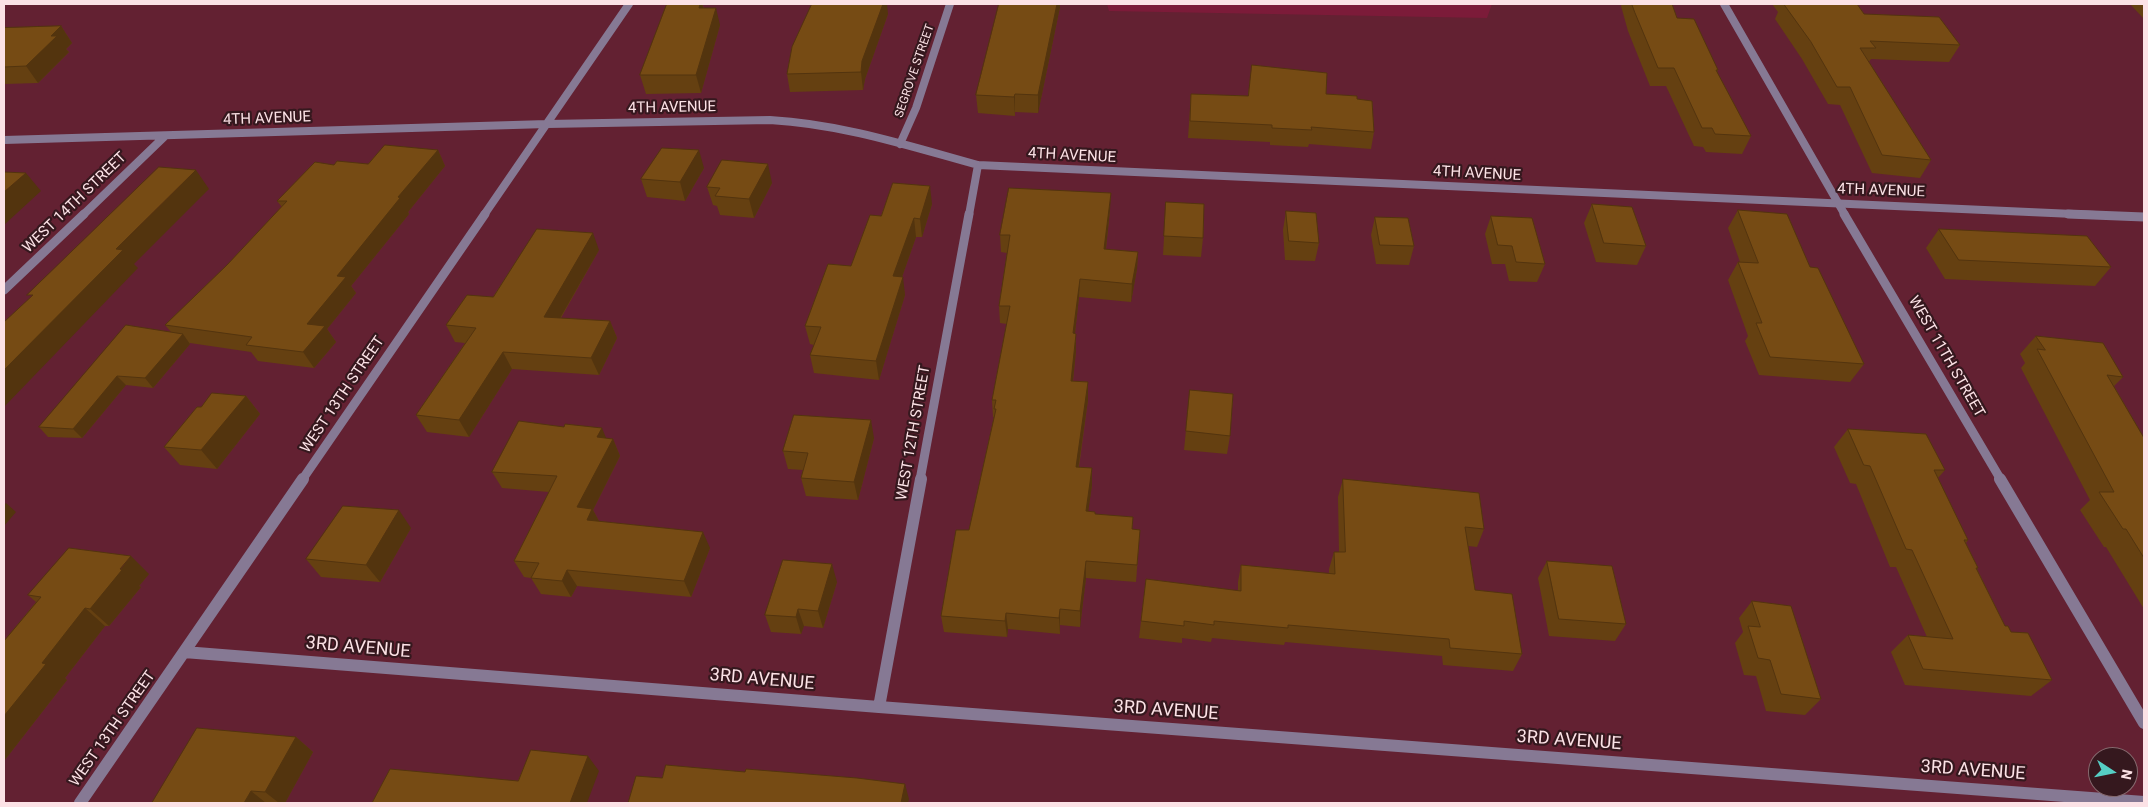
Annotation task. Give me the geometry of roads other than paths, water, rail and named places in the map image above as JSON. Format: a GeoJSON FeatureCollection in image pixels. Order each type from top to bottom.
{"type":"FeatureCollection","features":[{"type":"Feature","properties":{"kind":"street","name":"WEST 13TH STREET"},"geometry":{"type":"LineString","coordinates":[[80,803],[629,4]]}},
{"type":"Feature","properties":{"kind":"street","name":"SEGROVE STREET"},"geometry":{"type":"LineString","coordinates":[[900,144],[916,108],[950,4]]}},
{"type":"Feature","properties":{"kind":"street","name":"WEST 11TH STREET"},"geometry":{"type":"LineString","coordinates":[[1724,4],[1838,204],[2144,724]]}},
{"type":"Feature","properties":{"kind":"street","name":"4TH AVENUE"},"geometry":{"type":"LineString","coordinates":[[4,140],[547,124],[770,120],[807,122],[840,128],[978,166],[2144,217]]}},
{"type":"Feature","properties":{"kind":"street","name":"WEST 14TH STREET"},"geometry":{"type":"LineString","coordinates":[[4,290],[165,136]]}},
{"type":"Feature","properties":{"kind":"street","name":"WEST 12TH STREET"},"geometry":{"type":"LineString","coordinates":[[879,707],[978,166]]}},
{"type":"Feature","properties":{"kind":"street","name":"3RD AVENUE"},"geometry":{"type":"LineString","coordinates":[[184,652],[879,707],[2144,802]]}}]}
